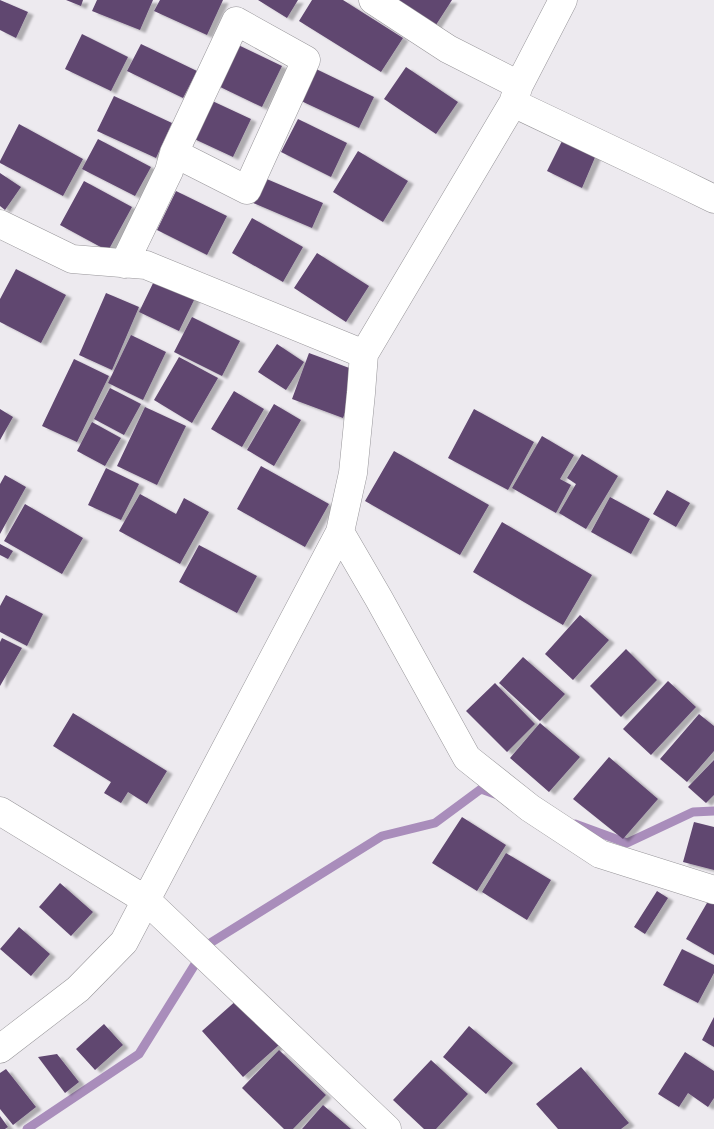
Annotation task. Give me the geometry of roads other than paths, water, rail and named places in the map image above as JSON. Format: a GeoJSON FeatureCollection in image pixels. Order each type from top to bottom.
{"type":"FeatureCollection","features":[{"type":"Feature","properties":{"kind":"street"},"geometry":{"type":"LineString","coordinates":[[373,0],[516,94],[671,178],[714,199]]}},
{"type":"Feature","properties":{"kind":"street"},"geometry":{"type":"LineString","coordinates":[[0,1049],[78,989],[124,942],[340,532],[353,473],[364,354],[516,94],[563,0]]}},
{"type":"Feature","properties":{"kind":"street"},"geometry":{"type":"LineString","coordinates":[[124,264],[169,172],[174,153],[236,21],[306,60],[247,190],[174,153]]}},
{"type":"Feature","properties":{"kind":"street"},"geometry":{"type":"LineString","coordinates":[[0,224],[72,259],[146,265],[364,354]]}},
{"type":"Feature","properties":{"kind":"street"},"geometry":{"type":"LineString","coordinates":[[340,532],[468,758],[530,808],[600,854],[714,890]]}},
{"type":"Feature","properties":{"kind":"street"},"geometry":{"type":"LineString","coordinates":[[0,811],[146,900],[387,1129]]}},
{"type":"Feature","properties":{"kind":"waterway"},"geometry":{"type":"LineString","coordinates":[[27,1129],[139,1054],[207,945],[382,836],[435,823],[481,789],[495,794]]}},
{"type":"Feature","properties":{"kind":"waterway"},"geometry":{"type":"LineString","coordinates":[[575,824],[627,843],[693,812],[714,811]]}}]}
